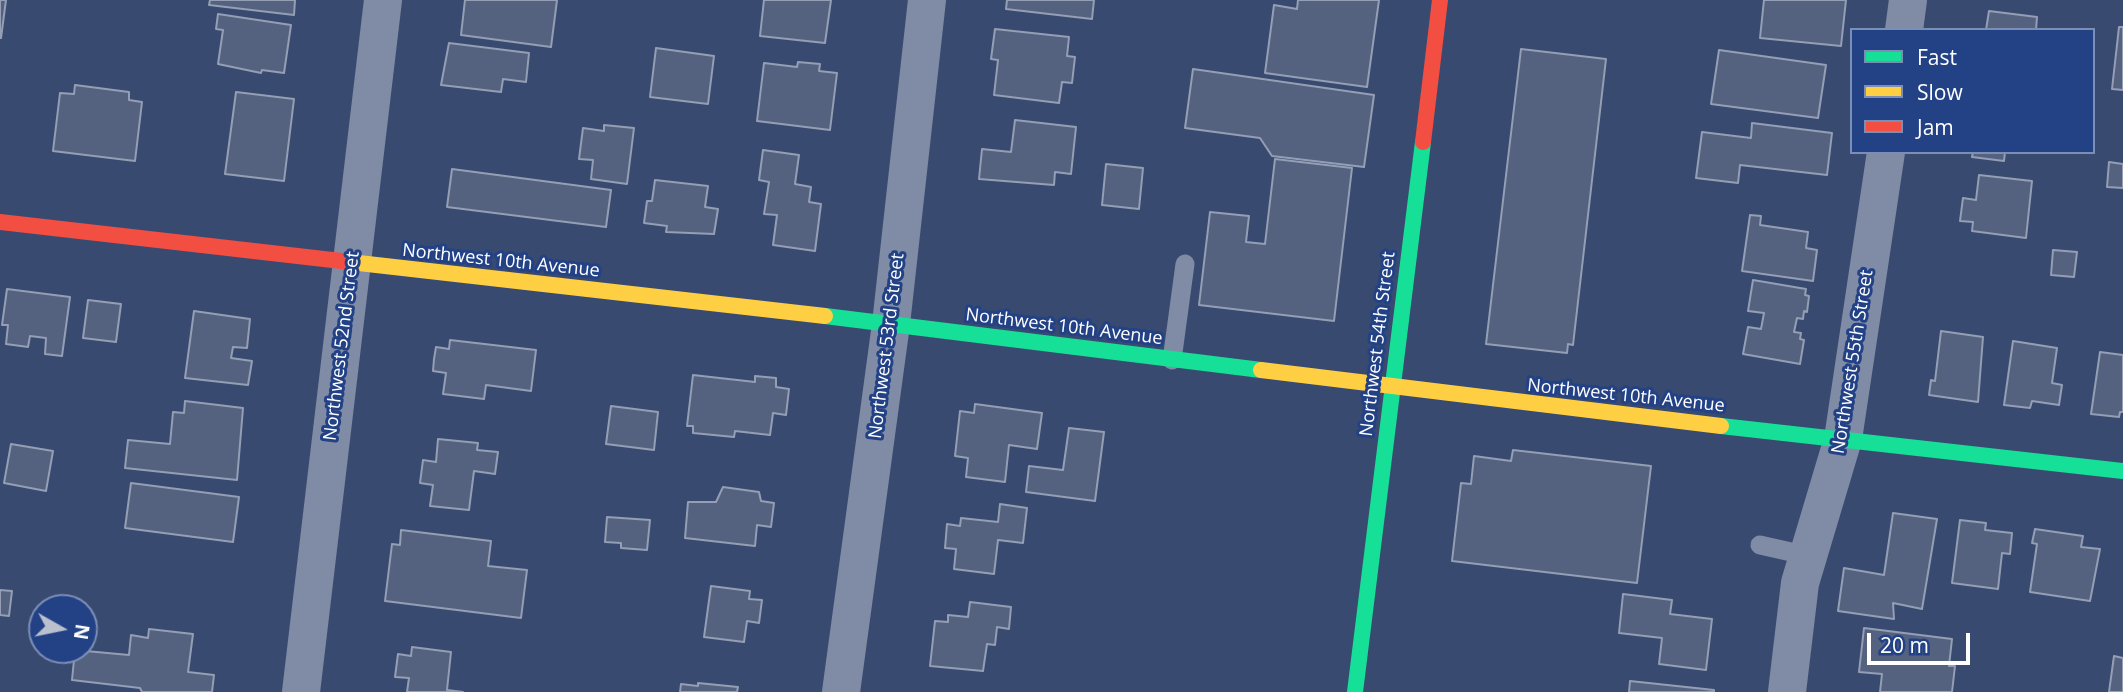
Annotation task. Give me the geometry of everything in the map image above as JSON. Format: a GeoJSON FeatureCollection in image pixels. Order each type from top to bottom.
{"type":"FeatureCollection","features":[{"type":"Feature","properties":{"kind":"street","name":"Northwest 52nd Street"},"geometry":{"type":"LineString","coordinates":[[301,692],[383,0]]}},
{"type":"Feature","properties":{"kind":"street","name":"Northwest 53rd Street"},"geometry":{"type":"LineString","coordinates":[[841,692],[891,324],[927,0]]}},
{"type":"Feature","properties":{"kind":"street","name":"Northwest 54th Street"},"geometry":{"type":"LineString","coordinates":[[1355,692],[1440,0]]}},
{"type":"Feature","properties":{"kind":"street"},"geometry":{"type":"LineString","coordinates":[[1904,28],[1908,0]]}},
{"type":"Feature","properties":{"kind":"street","name":"Northwest 55th Street"},"geometry":{"type":"LineString","coordinates":[[1787,692],[1800,583],[1843,439],[1886,154]]}},
{"type":"Feature","properties":{"kind":"street","name":"Northwest 10th Avenue"},"geometry":{"type":"LineString","coordinates":[[0,222],[891,324],[1392,388],[2123,471]]}},
{"type":"Feature","properties":{"kind":"lane"},"geometry":{"type":"LineString","coordinates":[[1172,360],[1185,264]]}},
{"type":"Feature","properties":{"kind":"lane"},"geometry":{"type":"LineString","coordinates":[[1760,545],[1809,556]]}},
{"type":"Feature","properties":{"kind":"building"},"geometry":{"type":"Polygon","coordinates":[[[0,0],[6,0],[1,38],[0,38],[0,0]]]}},
{"type":"Feature","properties":{"kind":"building"},"geometry":{"type":"Polygon","coordinates":[[[210,0],[295,0],[294,15],[209,5],[210,0]]]}},
{"type":"Feature","properties":{"kind":"building"},"geometry":{"type":"Polygon","coordinates":[[[465,0],[557,0],[551,47],[461,35],[465,0]]]}},
{"type":"Feature","properties":{"kind":"building"},"geometry":{"type":"Polygon","coordinates":[[[764,0],[831,0],[825,43],[760,36],[764,0]]]}},
{"type":"Feature","properties":{"kind":"building"},"geometry":{"type":"Polygon","coordinates":[[[1007,0],[1094,0],[1092,19],[1006,9],[1007,0]]]}},
{"type":"Feature","properties":{"kind":"building"},"geometry":{"type":"Polygon","coordinates":[[[1298,0],[1379,0],[1367,87],[1265,73],[1274,5],[1297,9],[1298,0]]]}},
{"type":"Feature","properties":{"kind":"building"},"geometry":{"type":"Polygon","coordinates":[[[1764,0],[1846,0],[1841,46],[1760,38],[1764,0]]]}},
{"type":"Feature","properties":{"kind":"building"},"geometry":{"type":"Polygon","coordinates":[[[1989,11],[2037,17],[2036,28],[1986,28],[1989,11]]]}},
{"type":"Feature","properties":{"kind":"building"},"geometry":{"type":"Polygon","coordinates":[[[218,14],[291,25],[284,73],[262,70],[261,73],[218,64],[223,30],[216,29],[218,14]]]}},
{"type":"Feature","properties":{"kind":"building"},"geometry":{"type":"Polygon","coordinates":[[[2119,27],[2123,27],[2123,90],[2112,89],[2119,27]]]}},
{"type":"Feature","properties":{"kind":"building"},"geometry":{"type":"Polygon","coordinates":[[[995,29],[1069,37],[1067,56],[1075,57],[1072,83],[1062,82],[1059,103],[994,95],[998,60],[991,59],[995,29]]]}},
{"type":"Feature","properties":{"kind":"building"},"geometry":{"type":"Polygon","coordinates":[[[449,43],[529,53],[526,82],[503,79],[501,92],[441,85],[449,43]]]}},
{"type":"Feature","properties":{"kind":"building"},"geometry":{"type":"Polygon","coordinates":[[[656,48],[714,56],[708,104],[650,97],[656,48]]]}},
{"type":"Feature","properties":{"kind":"building"},"geometry":{"type":"Polygon","coordinates":[[[1521,49],[1606,59],[1573,345],[1568,344],[1567,353],[1486,344],[1521,49]]]}},
{"type":"Feature","properties":{"kind":"building"},"geometry":{"type":"Polygon","coordinates":[[[1719,50],[1826,65],[1818,118],[1711,104],[1719,50]]]}},
{"type":"Feature","properties":{"kind":"building"},"geometry":{"type":"Polygon","coordinates":[[[798,62],[820,64],[819,71],[837,73],[830,130],[757,121],[764,63],[797,67],[798,62]]]}},
{"type":"Feature","properties":{"kind":"building"},"geometry":{"type":"Polygon","coordinates":[[[1193,69],[1374,95],[1364,167],[1272,156],[1260,138],[1185,128],[1193,69]]]}},
{"type":"Feature","properties":{"kind":"building"},"geometry":{"type":"Polygon","coordinates":[[[75,85],[129,92],[129,100],[142,102],[135,161],[53,151],[60,93],[74,94],[75,85]]]}},
{"type":"Feature","properties":{"kind":"building"},"geometry":{"type":"Polygon","coordinates":[[[236,92],[294,99],[284,181],[225,174],[236,92]]]}},
{"type":"Feature","properties":{"kind":"building"},"geometry":{"type":"Polygon","coordinates":[[[1015,120],[1076,127],[1071,174],[1055,172],[1054,185],[979,179],[982,149],[1011,152],[1015,120]]]}},
{"type":"Feature","properties":{"kind":"building"},"geometry":{"type":"Polygon","coordinates":[[[1752,123],[1832,133],[1827,175],[1740,165],[1738,183],[1696,178],[1702,132],[1751,138],[1752,123]]]}},
{"type":"Feature","properties":{"kind":"building"},"geometry":{"type":"Polygon","coordinates":[[[604,125],[634,128],[627,184],[591,179],[593,160],[579,159],[583,128],[604,131],[604,125]]]}},
{"type":"Feature","properties":{"kind":"building"},"geometry":{"type":"Polygon","coordinates":[[[763,150],[799,155],[795,184],[811,187],[809,202],[821,204],[815,251],[773,245],[777,215],[764,214],[769,182],[759,180],[763,150]]]}},
{"type":"Feature","properties":{"kind":"building"},"geometry":{"type":"Polygon","coordinates":[[[1973,154],[2005,154],[2004,161],[1972,157],[1973,154]]]}},
{"type":"Feature","properties":{"kind":"building"},"geometry":{"type":"Polygon","coordinates":[[[1275,159],[1352,168],[1334,321],[1199,305],[1210,212],[1249,216],[1246,242],[1265,244],[1275,159]]]}},
{"type":"Feature","properties":{"kind":"building"},"geometry":{"type":"Polygon","coordinates":[[[2109,162],[2123,164],[2123,188],[2107,187],[2109,162]]]}},
{"type":"Feature","properties":{"kind":"building"},"geometry":{"type":"Polygon","coordinates":[[[1106,164],[1143,168],[1139,209],[1102,205],[1106,164]]]}},
{"type":"Feature","properties":{"kind":"building"},"geometry":{"type":"Polygon","coordinates":[[[452,169],[611,190],[606,227],[447,207],[452,169]]]}},
{"type":"Feature","properties":{"kind":"building"},"geometry":{"type":"Polygon","coordinates":[[[1979,175],[2032,181],[2026,238],[1972,231],[1973,222],[1960,221],[1963,198],[1976,200],[1979,175]]]}},
{"type":"Feature","properties":{"kind":"building"},"geometry":{"type":"Polygon","coordinates":[[[655,180],[708,186],[705,207],[718,209],[714,234],[666,232],[667,226],[644,223],[647,201],[652,201],[655,180]]]}},
{"type":"Feature","properties":{"kind":"building"},"geometry":{"type":"Polygon","coordinates":[[[1750,215],[1761,216],[1760,225],[1808,232],[1806,248],[1817,250],[1813,281],[1742,271],[1750,215]]]}},
{"type":"Feature","properties":{"kind":"building"},"geometry":{"type":"Polygon","coordinates":[[[2053,250],[2077,252],[2074,277],[2051,275],[2053,250]]]}},
{"type":"Feature","properties":{"kind":"building"},"geometry":{"type":"Polygon","coordinates":[[[1753,280],[1806,289],[1805,295],[1809,296],[1807,312],[1804,311],[1803,319],[1797,318],[1794,332],[1801,333],[1800,339],[1804,340],[1800,364],[1743,354],[1748,327],[1761,329],[1764,313],[1748,311],[1753,280]]]}},
{"type":"Feature","properties":{"kind":"building"},"geometry":{"type":"Polygon","coordinates":[[[7,289],[70,297],[62,356],[45,354],[46,338],[30,336],[28,347],[6,344],[8,325],[2,325],[7,289]]]}},
{"type":"Feature","properties":{"kind":"building"},"geometry":{"type":"Polygon","coordinates":[[[88,300],[121,304],[116,342],[83,338],[88,300]]]}},
{"type":"Feature","properties":{"kind":"building"},"geometry":{"type":"Polygon","coordinates":[[[194,311],[250,319],[247,348],[233,347],[231,358],[252,361],[248,385],[185,378],[194,311]]]}},
{"type":"Feature","properties":{"kind":"building"},"geometry":{"type":"Polygon","coordinates":[[[1941,331],[1983,337],[1978,402],[1929,395],[1931,380],[1935,381],[1941,331]]]}},
{"type":"Feature","properties":{"kind":"building"},"geometry":{"type":"Polygon","coordinates":[[[450,340],[536,350],[531,391],[486,385],[484,399],[443,394],[446,373],[433,371],[434,359],[436,347],[449,349],[450,340]]]}},
{"type":"Feature","properties":{"kind":"building"},"geometry":{"type":"Polygon","coordinates":[[[2013,341],[2057,348],[2052,383],[2062,385],[2059,405],[2032,401],[2030,408],[2004,405],[2013,341]]]}},
{"type":"Feature","properties":{"kind":"building"},"geometry":{"type":"Polygon","coordinates":[[[2100,352],[2123,355],[2123,412],[2120,412],[2119,417],[2091,414],[2100,352]]]}},
{"type":"Feature","properties":{"kind":"building"},"geometry":{"type":"Polygon","coordinates":[[[693,375],[755,382],[755,376],[776,378],[776,387],[789,389],[786,415],[773,413],[770,435],[735,431],[734,437],[693,433],[693,426],[687,426],[693,375]]]}},
{"type":"Feature","properties":{"kind":"building"},"geometry":{"type":"Polygon","coordinates":[[[185,401],[243,408],[237,480],[125,468],[128,440],[170,444],[173,412],[184,413],[185,401]]]}},
{"type":"Feature","properties":{"kind":"building"},"geometry":{"type":"Polygon","coordinates":[[[975,404],[1042,413],[1037,449],[1009,445],[1005,482],[966,477],[968,458],[955,456],[960,411],[974,413],[975,404]]]}},
{"type":"Feature","properties":{"kind":"building"},"geometry":{"type":"Polygon","coordinates":[[[611,406],[658,412],[654,450],[606,444],[611,406]]]}},
{"type":"Feature","properties":{"kind":"building"},"geometry":{"type":"Polygon","coordinates":[[[1069,428],[1104,432],[1095,501],[1026,492],[1029,466],[1063,470],[1069,428]]]}},
{"type":"Feature","properties":{"kind":"building"},"geometry":{"type":"Polygon","coordinates":[[[438,439],[478,443],[477,450],[498,452],[495,474],[474,471],[469,510],[430,506],[433,485],[420,483],[423,460],[436,462],[438,439]]]}},
{"type":"Feature","properties":{"kind":"building"},"geometry":{"type":"Polygon","coordinates":[[[11,444],[53,451],[46,491],[4,483],[11,444]]]}},
{"type":"Feature","properties":{"kind":"building"},"geometry":{"type":"Polygon","coordinates":[[[1513,450],[1651,466],[1637,583],[1452,561],[1461,483],[1471,484],[1474,456],[1511,461],[1513,450]]]}},
{"type":"Feature","properties":{"kind":"building"},"geometry":{"type":"Polygon","coordinates":[[[131,483],[239,497],[233,542],[125,528],[131,483]]]}},
{"type":"Feature","properties":{"kind":"building"},"geometry":{"type":"Polygon","coordinates":[[[723,487],[759,492],[761,501],[774,503],[771,527],[757,525],[755,546],[685,538],[688,502],[716,502],[723,487]]]}},
{"type":"Feature","properties":{"kind":"building"},"geometry":{"type":"Polygon","coordinates":[[[1000,504],[1027,508],[1023,543],[998,540],[994,574],[954,569],[956,549],[945,548],[947,524],[960,526],[961,518],[998,522],[1000,504]]]}},
{"type":"Feature","properties":{"kind":"building"},"geometry":{"type":"Polygon","coordinates":[[[1893,513],[1937,519],[1922,609],[1893,603],[1894,619],[1838,611],[1844,568],[1884,575],[1893,513]]]}},
{"type":"Feature","properties":{"kind":"building"},"geometry":{"type":"Polygon","coordinates":[[[607,517],[650,520],[647,550],[621,548],[621,543],[605,542],[607,517]]]}},
{"type":"Feature","properties":{"kind":"building"},"geometry":{"type":"Polygon","coordinates":[[[1960,520],[1986,523],[1985,530],[2012,533],[2010,554],[2002,553],[1998,589],[1952,583],[1960,520]]]}},
{"type":"Feature","properties":{"kind":"building"},"geometry":{"type":"Polygon","coordinates":[[[2035,529],[2083,536],[2081,547],[2100,549],[2090,601],[2030,592],[2037,544],[2032,543],[2035,529]]]}},
{"type":"Feature","properties":{"kind":"building"},"geometry":{"type":"Polygon","coordinates":[[[401,530],[491,541],[488,566],[527,570],[521,618],[385,601],[392,544],[400,545],[401,530]]]}},
{"type":"Feature","properties":{"kind":"building"},"geometry":{"type":"Polygon","coordinates":[[[711,586],[750,591],[749,599],[762,600],[759,623],[747,621],[744,642],[704,637],[711,586]]]}},
{"type":"Feature","properties":{"kind":"building"},"geometry":{"type":"Polygon","coordinates":[[[0,590],[12,591],[9,616],[0,615],[0,590]]]}},
{"type":"Feature","properties":{"kind":"building"},"geometry":{"type":"Polygon","coordinates":[[[1623,594],[1672,600],[1670,614],[1712,619],[1706,670],[1659,664],[1662,638],[1619,633],[1623,594]]]}},
{"type":"Feature","properties":{"kind":"building"},"geometry":{"type":"Polygon","coordinates":[[[970,602],[1011,607],[1009,629],[997,627],[995,645],[987,644],[983,671],[930,666],[935,621],[948,622],[948,615],[968,617],[970,602]]]}},
{"type":"Feature","properties":{"kind":"building"},"geometry":{"type":"Polygon","coordinates":[[[1864,628],[1952,639],[1949,666],[1955,666],[1952,692],[1880,692],[1882,674],[1859,672],[1864,628]]]}},
{"type":"Feature","properties":{"kind":"building"},"geometry":{"type":"Polygon","coordinates":[[[149,629],[193,634],[188,672],[214,675],[212,692],[142,692],[140,688],[72,680],[74,664],[98,664],[98,652],[129,655],[131,635],[148,638],[149,629]]]}},
{"type":"Feature","properties":{"kind":"building"},"geometry":{"type":"Polygon","coordinates":[[[412,647],[451,652],[447,690],[463,692],[407,692],[409,678],[395,677],[398,654],[411,656],[412,647]]]}},
{"type":"Feature","properties":{"kind":"building"},"geometry":{"type":"Polygon","coordinates":[[[2114,656],[2123,658],[2123,692],[2109,692],[2114,656]]]}},
{"type":"Feature","properties":{"kind":"building"},"geometry":{"type":"Polygon","coordinates":[[[1630,681],[1714,690],[1714,692],[1629,692],[1630,681]]]}},
{"type":"Feature","properties":{"kind":"building"},"geometry":{"type":"Polygon","coordinates":[[[698,683],[738,687],[737,692],[680,692],[681,684],[698,686],[698,683]]]}},
{"type":"Feature","properties":{"kind":"traffic: fast"},"geometry":{"type":"LineString","coordinates":[[1355,692],[1423,142]]}},
{"type":"Feature","properties":{"kind":"traffic: fast"},"geometry":{"type":"LineString","coordinates":[[825,316],[1261,370]]}},
{"type":"Feature","properties":{"kind":"traffic: fast"},"geometry":{"type":"LineString","coordinates":[[1721,426],[2123,471]]}},
{"type":"Feature","properties":{"kind":"traffic: slow"},"geometry":{"type":"LineString","coordinates":[[350,262],[825,316]]}},
{"type":"Feature","properties":{"kind":"traffic: slow"},"geometry":{"type":"LineString","coordinates":[[1261,370],[1721,426]]}},
{"type":"Feature","properties":{"kind":"traffic: jam"},"geometry":{"type":"LineString","coordinates":[[1423,142],[1440,0]]}},
{"type":"Feature","properties":{"kind":"traffic: jam"},"geometry":{"type":"LineString","coordinates":[[0,222],[350,262]]}}]}
